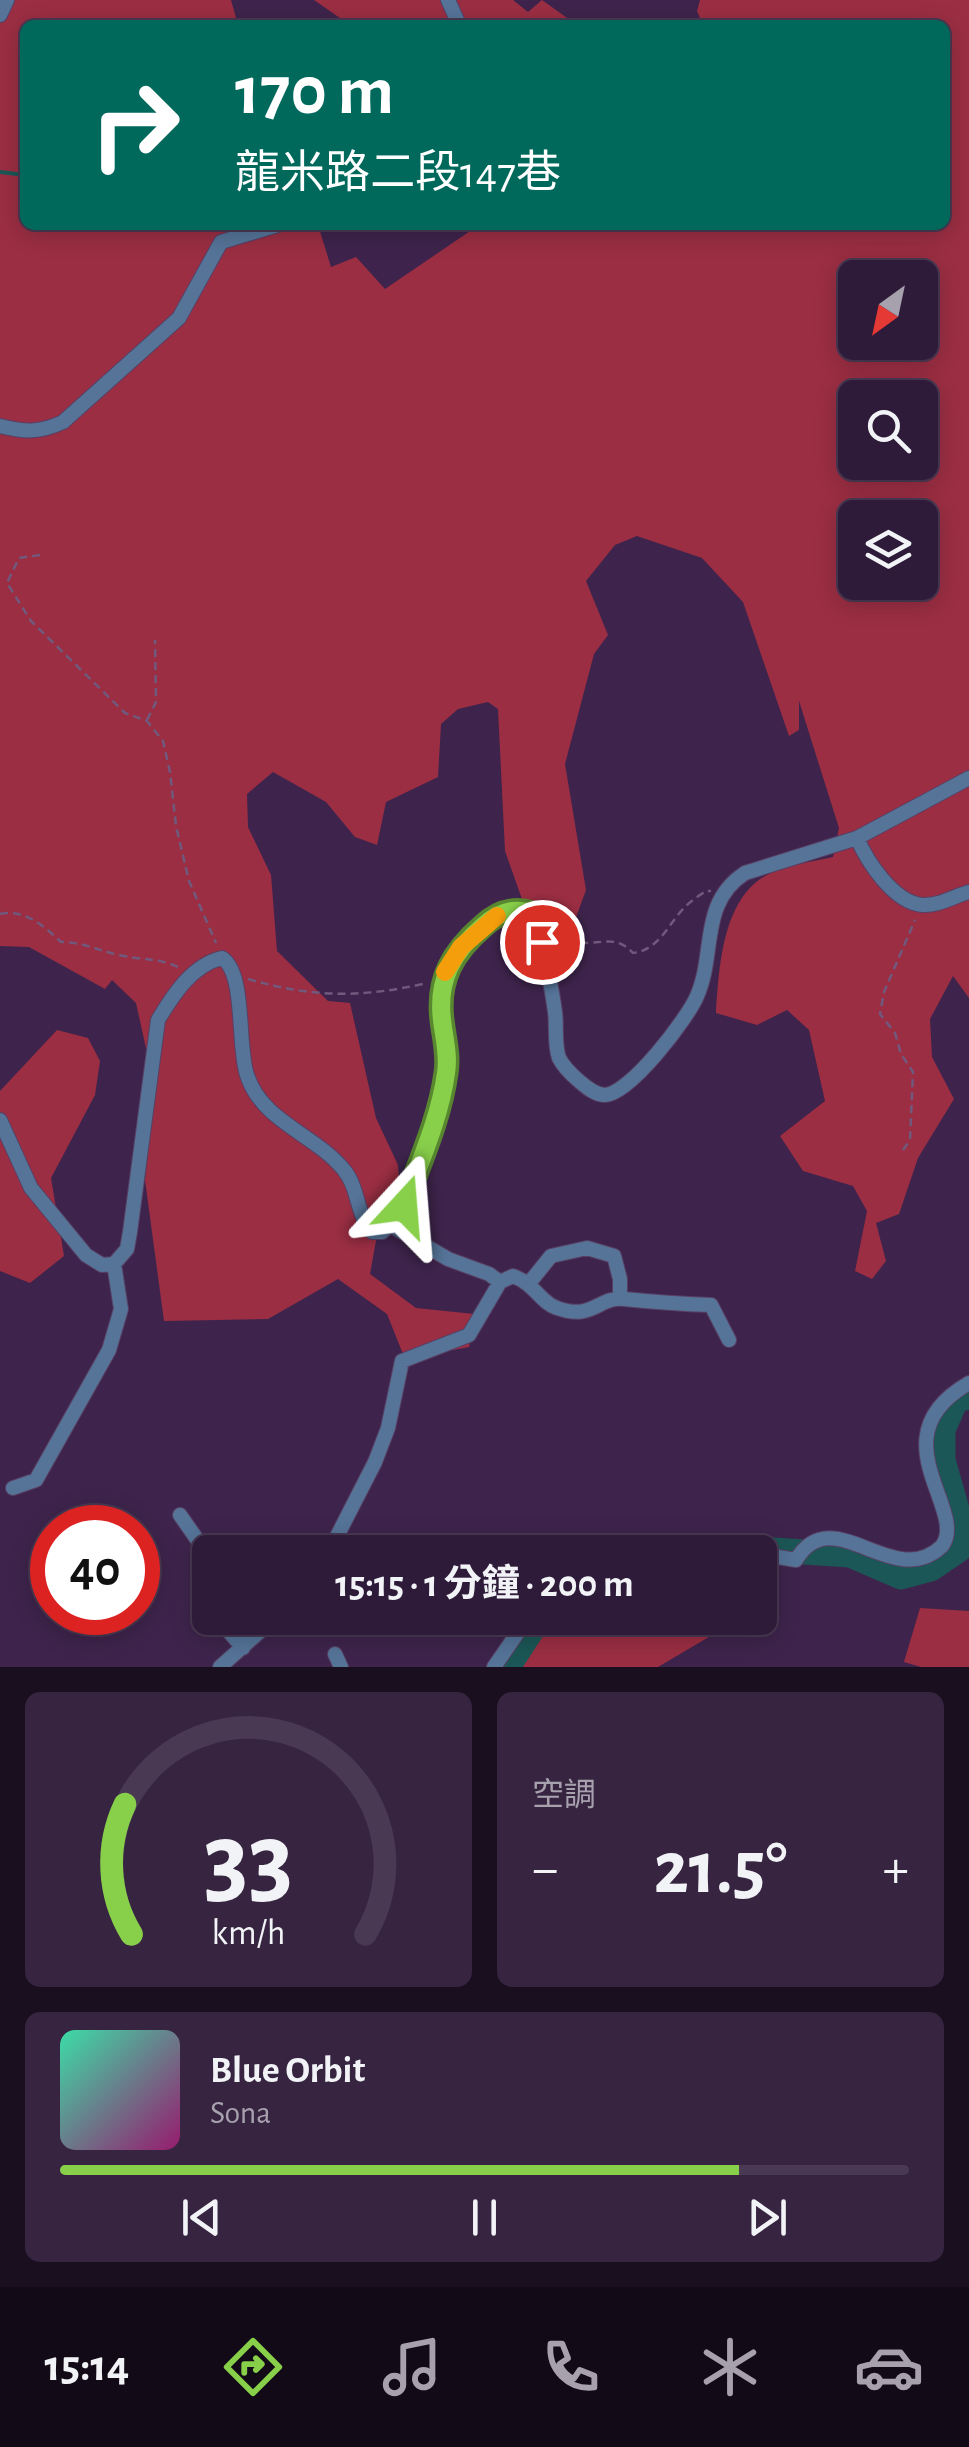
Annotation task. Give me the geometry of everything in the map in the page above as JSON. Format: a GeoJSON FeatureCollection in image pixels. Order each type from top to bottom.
{"type":"FeatureCollection","features":[{"type":"Feature","properties":{"kind":"street"},"geometry":{"type":"LineString","coordinates":[[0,15],[7,0]]}},
{"type":"Feature","properties":{"kind":"street"},"geometry":{"type":"LineString","coordinates":[[0,426],[25,432],[42,431],[63,422],[179,318],[221,242],[261,230]]}},
{"type":"Feature","properties":{"kind":"street"},"geometry":{"type":"LineString","coordinates":[[0,1120],[30,1188],[86,1256],[102,1265],[114,1264],[127,1249],[158,1020],[173,994],[193,974],[209,961],[222,958],[230,963],[235,976],[241,1054],[258,1100],[346,1172],[362,1220],[372,1232],[382,1232],[392,1226],[404,1206],[446,1073],[447,1046],[440,998],[446,968],[486,922],[506,911],[532,913],[539,922],[556,1014],[559,1058],[589,1090],[606,1095],[637,1075],[698,995],[711,926],[722,893],[746,873],[857,838],[969,778]]}},
{"type":"Feature","properties":{"kind":"street"},"geometry":{"type":"LineString","coordinates":[[857,838],[866,858],[896,891],[922,905],[969,892]]}},
{"type":"Feature","properties":{"kind":"street"},"geometry":{"type":"LineString","coordinates":[[392,1226],[500,1282]]}},
{"type":"Feature","properties":{"kind":"street"},"geometry":{"type":"LineString","coordinates":[[530,1282],[551,1256],[587,1248],[614,1256],[620,1298]]}},
{"type":"Feature","properties":{"kind":"street"},"geometry":{"type":"LineString","coordinates":[[13,1488],[36,1480],[109,1350],[121,1309],[114,1264]]}},
{"type":"Feature","properties":{"kind":"street"},"geometry":{"type":"LineString","coordinates":[[338,1535],[388,1428],[402,1362],[469,1335],[500,1282],[513,1276],[530,1282],[552,1307],[583,1314],[620,1298],[639,1303],[711,1305],[730,1340]]}},
{"type":"Feature","properties":{"kind":"street"},"geometry":{"type":"LineString","coordinates":[[777,1554],[800,1554],[818,1540],[843,1539],[893,1560],[910,1562],[932,1555],[947,1542],[952,1519],[930,1460],[928,1436],[934,1416],[951,1393],[969,1383]]}},
{"type":"Feature","properties":{"kind":"street"},"geometry":{"type":"LineString","coordinates":[[180,1516],[194,1535]]}},
{"type":"Feature","properties":{"kind":"street"},"geometry":{"type":"LineString","coordinates":[[232,1635],[243,1648]]}},
{"type":"Feature","properties":{"kind":"street"},"geometry":{"type":"LineString","coordinates":[[220,1667],[257,1635]]}},
{"type":"Feature","properties":{"kind":"street"},"geometry":{"type":"LineString","coordinates":[[494,1667],[515,1635]]}},
{"type":"Feature","properties":{"kind":"path"},"geometry":{"type":"LineString","coordinates":[[40,555],[19,558],[6,582],[31,621],[124,713],[147,721],[162,742],[190,881],[222,958]]}},
{"type":"Feature","properties":{"kind":"path"},"geometry":{"type":"LineString","coordinates":[[147,721],[156,702],[155,640]]}},
{"type":"Feature","properties":{"kind":"path"},"geometry":{"type":"LineString","coordinates":[[540,933],[586,943],[623,943],[633,953],[644,952],[664,935],[685,907],[706,891],[722,893]]}},
{"type":"Feature","properties":{"kind":"path"},"geometry":{"type":"LineString","coordinates":[[903,1150],[910,1140],[913,1072],[880,1014],[884,992],[922,905]]}},
{"type":"Feature","properties":{"kind":"path"},"geometry":{"type":"LineString","coordinates":[[0,914],[10,912],[40,923],[61,942],[82,942],[124,956],[158,958],[193,974]]}},
{"type":"Feature","properties":{"kind":"path"},"geometry":{"type":"LineString","coordinates":[[235,976],[289,991],[341,996],[444,980]]}},
{"type":"Feature","properties":{"kind":"shaded area"},"geometry":{"type":"Polygon","coordinates":[[[0,0],[231,0],[237,20],[20,20],[20,230],[320,230],[331,267],[356,257],[385,289],[472,230],[950,230],[950,20],[701,20],[697,11],[700,0],[969,0],[969,998],[953,976],[930,1019],[932,1057],[954,1099],[918,1158],[899,1214],[876,1223],[886,1261],[872,1279],[855,1271],[867,1211],[853,1186],[803,1171],[780,1136],[825,1101],[809,1030],[787,1010],[757,1025],[716,1013],[726,937],[740,902],[751,887],[773,872],[833,857],[839,828],[799,701],[799,730],[789,736],[743,602],[702,558],[637,536],[615,545],[586,581],[608,635],[594,654],[565,764],[586,890],[567,942],[548,943],[528,916],[505,851],[498,709],[488,702],[458,709],[441,724],[438,777],[386,802],[377,845],[355,837],[326,802],[273,772],[247,794],[248,827],[271,875],[277,951],[328,1001],[350,1003],[376,1118],[398,1165],[401,1212],[377,1235],[370,1274],[416,1308],[474,1314],[469,1347],[405,1359],[387,1314],[338,1279],[268,1319],[164,1321],[145,1180],[155,1089],[136,1003],[112,980],[105,989],[29,947],[0,946],[0,0]]]}},
{"type":"Feature","properties":{"kind":"shaded area"},"geometry":{"type":"Polygon","coordinates":[[[314,0],[513,0],[528,12],[542,0],[570,20],[343,20],[314,0]]]}},
{"type":"Feature","properties":{"kind":"shaded area"},"geometry":{"type":"Polygon","coordinates":[[[57,1030],[88,1038],[100,1061],[95,1095],[51,1178],[64,1256],[30,1283],[0,1271],[0,1091],[57,1030]]]}},
{"type":"Feature","properties":{"kind":"shaded area"},"geometry":{"type":"Polygon","coordinates":[[[920,1608],[969,1611],[969,1667],[921,1667],[904,1662],[920,1608]]]}},
{"type":"Feature","properties":{"kind":"shaded area"},"geometry":{"type":"Polygon","coordinates":[[[520,1635],[712,1635],[658,1667],[495,1667],[510,1642],[520,1635]]]}},
{"type":"Feature","properties":{"kind":"waterway"},"geometry":{"type":"LineString","coordinates":[[0,172],[20,174]]}},
{"type":"Feature","properties":{"kind":"waterway"},"geometry":{"type":"LineString","coordinates":[[777,1550],[850,1555],[901,1577],[931,1569],[959,1550],[960,1520],[943,1460],[943,1430],[956,1400],[969,1397]]}},
{"type":"Feature","properties":{"kind":"waterway"},"geometry":{"type":"LineString","coordinates":[[508,1667],[529,1635]]}},
{"type":"Feature","properties":{"kind":"slow traffic"},"geometry":{"type":"LineString","coordinates":[[445,972],[461,947],[497,916]]}},
{"type":"Feature","properties":{"kind":"route"},"geometry":{"type":"LineString","coordinates":[[404,1206],[446,1073],[447,1046],[440,998],[446,968],[486,922],[506,911],[532,913],[539,922],[542,942]]}}]}
